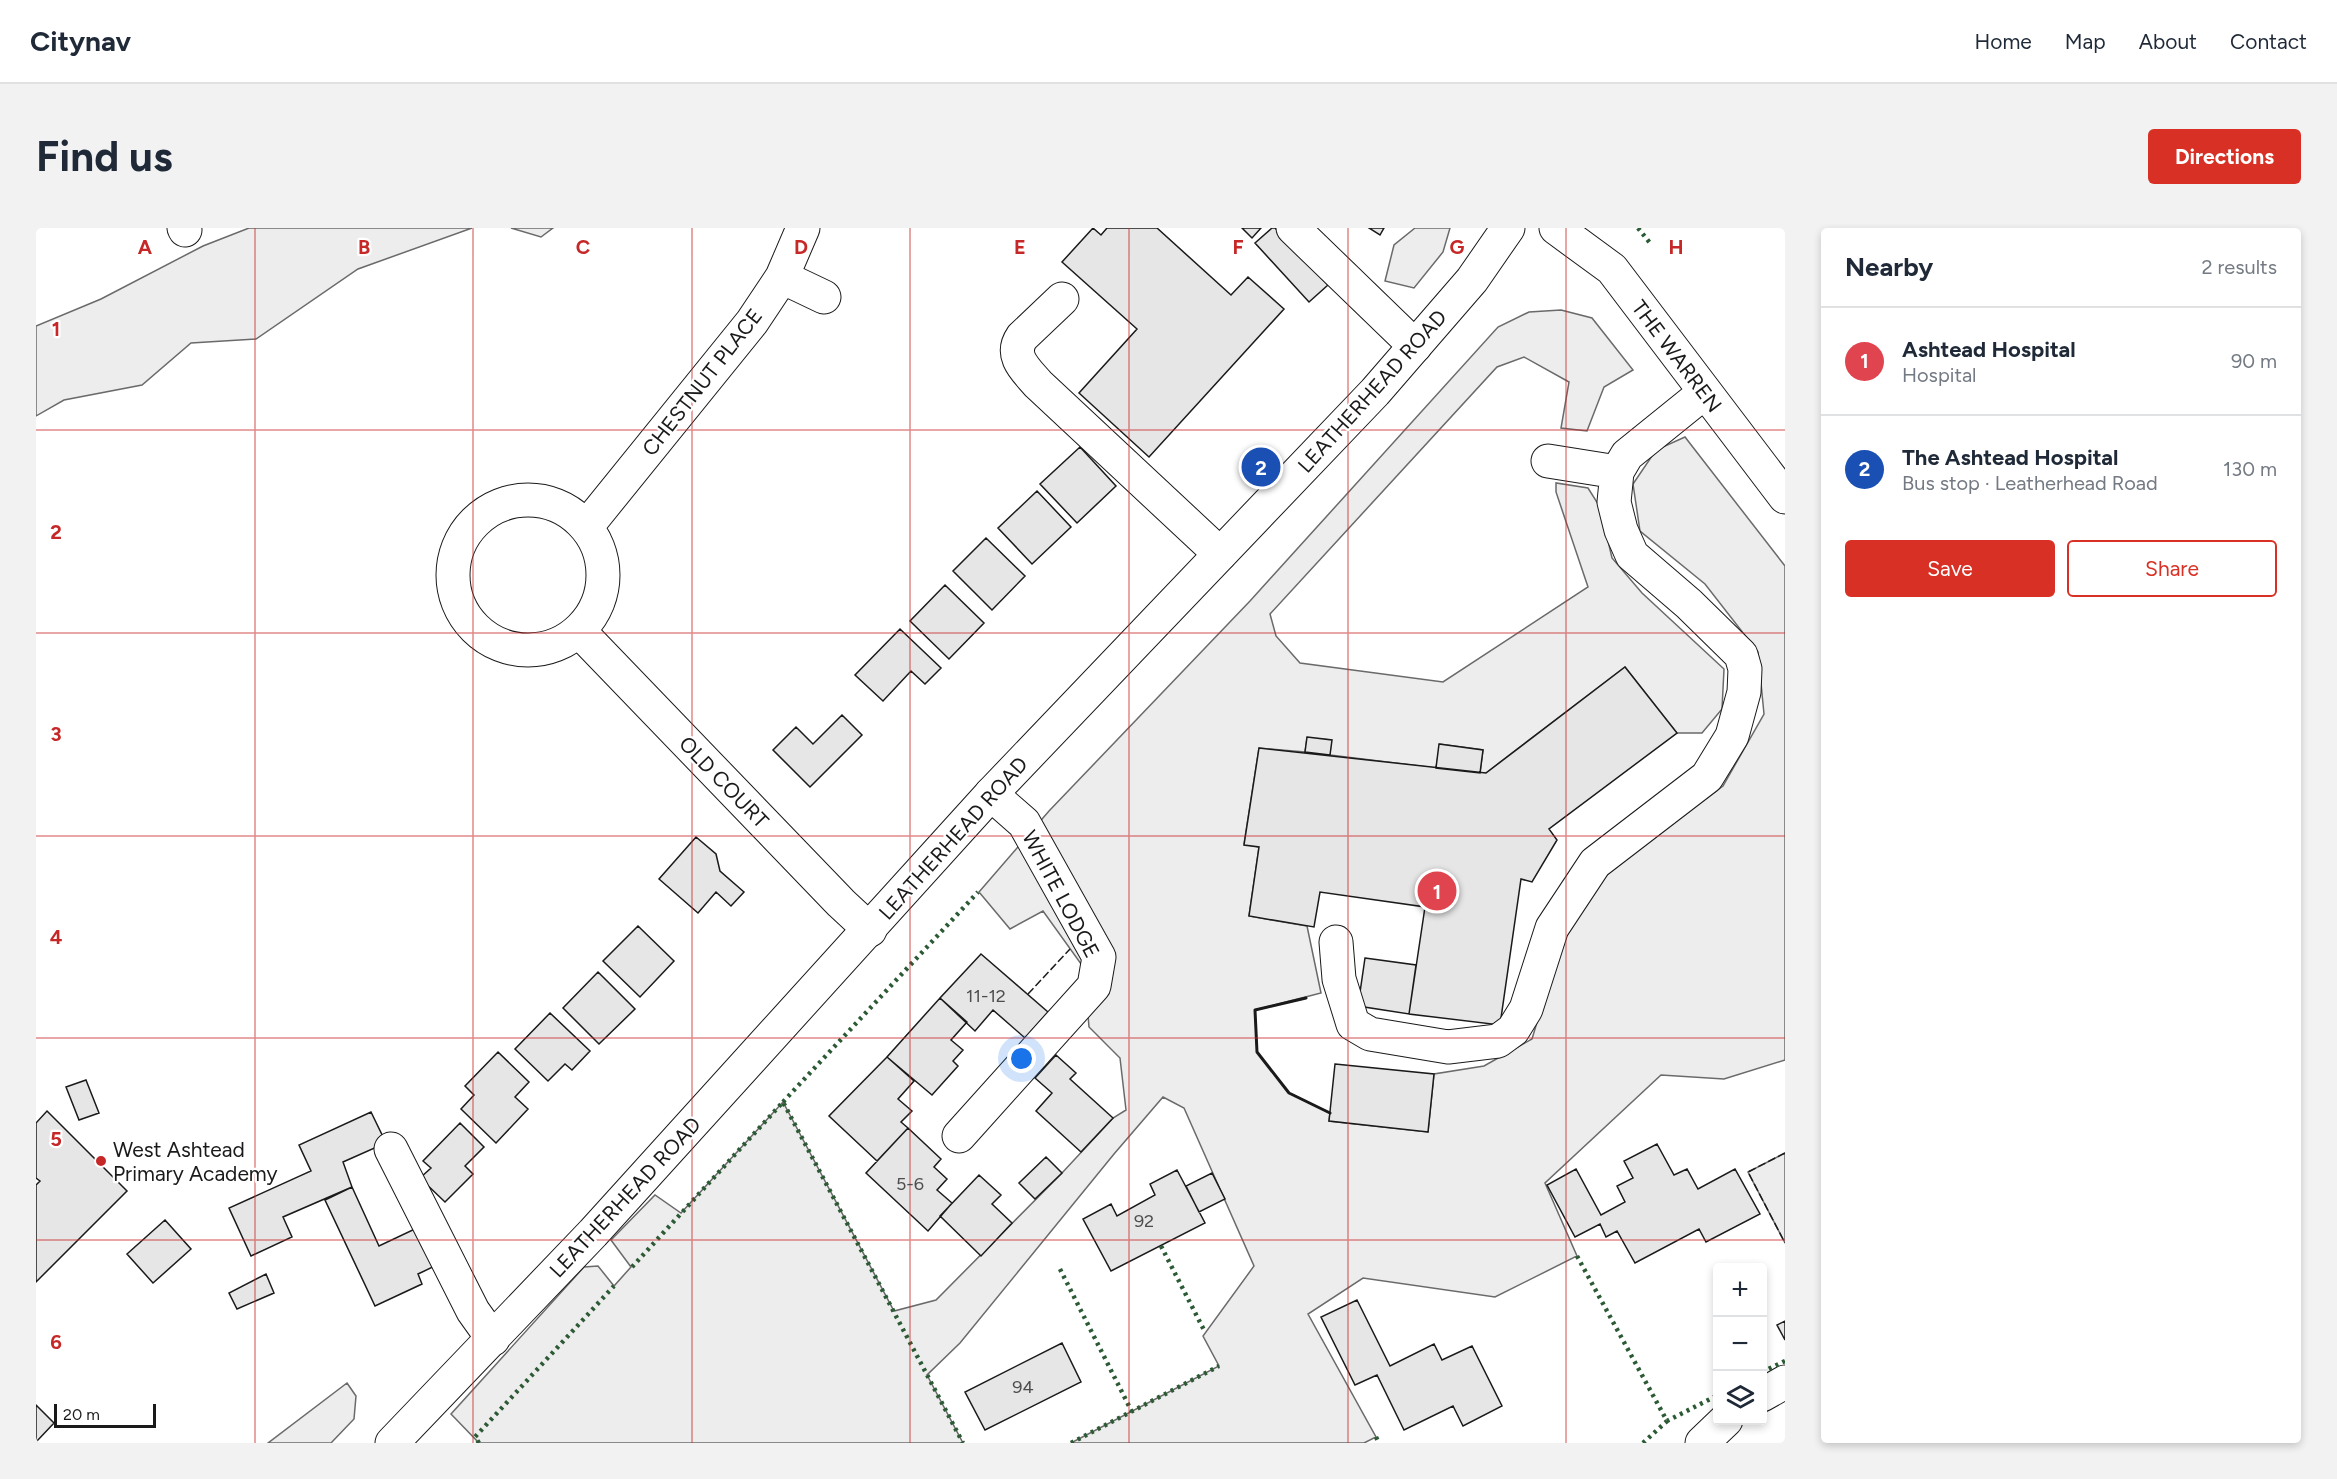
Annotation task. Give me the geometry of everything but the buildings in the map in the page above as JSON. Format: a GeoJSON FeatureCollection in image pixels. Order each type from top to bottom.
{"type":"FeatureCollection","features":[{"type":"Feature","properties":{"kind":"main road","name":"CHESTNUT PLACE"},"geometry":{"type":"LineString","coordinates":[[586,526],[752,322],[782,277],[803,228]]}},
{"type":"Feature","properties":{"kind":"main road"},"geometry":{"type":"LineString","coordinates":[[1293,228],[1414,346]]}},
{"type":"Feature","properties":{"kind":"main road","name":"LEATHERHEAD ROAD"},"geometry":{"type":"LineString","coordinates":[[392,1443],[493,1340],[870,930],[991,794],[1375,392],[1472,280],[1508,228]]}},
{"type":"Feature","properties":{"kind":"main road","name":"THE WARREN"},"geometry":{"type":"LineString","coordinates":[[1556,228],[1612,269],[1785,497]]}},
{"type":"Feature","properties":{"kind":"main road"},"geometry":{"type":"LineString","coordinates":[[782,277],[824,297]]}},
{"type":"Feature","properties":{"kind":"main road"},"geometry":{"type":"LineString","coordinates":[[1062,299],[1022,337],[1017,344],[1018,359],[1038,384],[1220,554]]}},
{"type":"Feature","properties":{"kind":"main road"},"geometry":{"type":"LineString","coordinates":[[1336,942],[1339,979],[1353,1024],[1370,1034],[1448,1047],[1498,1041],[1513,1030],[1526,1009],[1552,928],[1595,863],[1707,777],[1732,736],[1744,692],[1745,669],[1741,655],[1689,604],[1632,555],[1621,530],[1614,502],[1617,472],[1627,455],[1705,392]]}},
{"type":"Feature","properties":{"kind":"main road"},"geometry":{"type":"LineString","coordinates":[[1548,461],[1617,472]]}},
{"type":"Feature","properties":{"kind":"main road"},"geometry":{"type":"LineString","coordinates":[[515,500],[554,504],[586,526],[603,561],[603,571],[601,600],[580,632],[544,650],[504,648],[471,626],[453,590],[456,550],[478,517],[515,500]]}},
{"type":"Feature","properties":{"kind":"main road","name":"OLD COURT"},"geometry":{"type":"LineString","coordinates":[[580,632],[841,903],[870,930]]}},
{"type":"Feature","properties":{"kind":"main road","name":"WHITE LODGE"},"geometry":{"type":"LineString","coordinates":[[959,1136],[1094,986],[1100,957],[1024,823],[991,794]]}},
{"type":"Feature","properties":{"kind":"main road"},"geometry":{"type":"LineString","coordinates":[[391,1149],[473,1311],[493,1340]]}},
{"type":"Feature","properties":{"kind":"main road"},"geometry":{"type":"LineString","coordinates":[[1767,1392],[1785,1382]]}},
{"type":"Feature","properties":{"kind":"main road"},"geometry":{"type":"LineString","coordinates":[[1701,1443],[1721,1425]]}},
{"type":"Feature","properties":{"kind":"shaded area"},"geometry":{"type":"Polygon","coordinates":[[[249,228],[472,228],[358,269],[256,339],[191,343],[142,385],[64,400],[36,416],[36,326],[101,299],[203,246],[249,228]]]}},
{"type":"Feature","properties":{"kind":"shaded area"},"geometry":{"type":"Polygon","coordinates":[[[511,228],[553,228],[541,237],[511,228]]]}},
{"type":"Feature","properties":{"kind":"shaded area"},"geometry":{"type":"Polygon","coordinates":[[[1415,228],[1450,228],[1443,252],[1414,288],[1385,281],[1394,245],[1415,228]]]}},
{"type":"Feature","properties":{"kind":"shaded area"},"geometry":{"type":"Polygon","coordinates":[[[1561,310],[1592,318],[1633,370],[1604,387],[1587,431],[1561,428],[1569,382],[1524,357],[1497,367],[1270,614],[1276,636],[1300,663],[1443,682],[1588,587],[1556,492],[1556,483],[1588,488],[1600,507],[1612,558],[1642,593],[1724,669],[1722,709],[1702,733],[1677,733],[1625,667],[1486,773],[1480,773],[1483,750],[1440,744],[1436,768],[1330,755],[1331,740],[1307,738],[1305,752],[1259,748],[1244,844],[1259,847],[1249,916],[1307,926],[1321,993],[1255,1010],[1257,1052],[1289,1093],[1330,1113],[1329,1121],[1428,1132],[1434,1074],[1484,1066],[1532,1039],[1566,926],[1613,867],[1723,786],[1764,714],[1758,652],[1705,584],[1640,531],[1633,484],[1656,450],[1685,437],[1785,566],[1785,1060],[1724,1079],[1661,1075],[1545,1183],[1577,1256],[1495,1297],[1363,1278],[1308,1314],[1376,1437],[1364,1443],[1071,1443],[1219,1366],[1203,1336],[1254,1266],[1184,1108],[1163,1097],[960,1343],[927,1375],[963,1443],[479,1443],[451,1414],[584,1267],[598,1266],[614,1286],[631,1267],[611,1240],[655,1195],[681,1213],[783,1102],[894,1311],[936,1300],[1113,1118],[1126,1110],[1120,1058],[1089,1027],[1084,968],[1043,911],[1010,929],[979,892],[1049,811],[1250,601],[1498,327],[1529,312],[1561,310]]]}},
{"type":"Feature","properties":{"kind":"shaded area"},"geometry":{"type":"Polygon","coordinates":[[[1785,1153],[1785,1243],[1748,1172],[1785,1153]]]}},
{"type":"Feature","properties":{"kind":"shaded area"},"geometry":{"type":"Polygon","coordinates":[[[347,1383],[356,1396],[354,1419],[331,1443],[268,1443],[347,1383]]]}},
{"type":"Feature","properties":{"kind":"hedge"},"geometry":{"type":"LineString","coordinates":[[1638,228],[1650,243]]}},
{"type":"Feature","properties":{"kind":"hedge"},"geometry":{"type":"LineString","coordinates":[[783,1102],[978,892]]}},
{"type":"Feature","properties":{"kind":"hedge"},"geometry":{"type":"LineString","coordinates":[[632,1267],[783,1102],[963,1443]]}},
{"type":"Feature","properties":{"kind":"hedge"},"geometry":{"type":"LineString","coordinates":[[1161,1246],[1205,1332]]}},
{"type":"Feature","properties":{"kind":"hedge"},"geometry":{"type":"LineString","coordinates":[[1577,1256],[1667,1421],[1713,1398]]}},
{"type":"Feature","properties":{"kind":"hedge"},"geometry":{"type":"LineString","coordinates":[[1060,1269],[1132,1412]]}},
{"type":"Feature","properties":{"kind":"hedge"},"geometry":{"type":"LineString","coordinates":[[479,1443],[475,1437],[614,1286]]}},
{"type":"Feature","properties":{"kind":"hedge"},"geometry":{"type":"LineString","coordinates":[[1764,1371],[1785,1361]]}},
{"type":"Feature","properties":{"kind":"hedge"},"geometry":{"type":"LineString","coordinates":[[1071,1443],[1219,1366]]}},
{"type":"Feature","properties":{"kind":"hedge"},"geometry":{"type":"LineString","coordinates":[[1643,1443],[1667,1421]]}},
{"type":"Feature","properties":{"kind":"hedge"},"geometry":{"type":"LineString","coordinates":[[1376,1437],[1379,1443]]}},
{"type":"Feature","properties":{"kind":"fence"},"geometry":{"type":"LineString","coordinates":[[1028,994],[1070,949]]}},
{"type":"Feature","properties":{"kind":"fence"},"geometry":{"type":"LineString","coordinates":[[1785,1153],[1748,1172],[1785,1243]]}},
{"type":"Feature","properties":{"kind":"wall"},"geometry":{"type":"LineString","coordinates":[[1306,998],[1255,1010],[1257,1052],[1289,1093],[1330,1113]]}},
{"type":"Feature","properties":{"kind":"place","name":"The Ashtead Hospital"},"geometry":{"type":"Point","coordinates":[1261,467]}},
{"type":"Feature","properties":{"kind":"place","name":"Ashtead Hospital"},"geometry":{"type":"Point","coordinates":[1437,891]}},
{"type":"Feature","properties":{"kind":"place","name":"West Ashtead Primary Academy"},"geometry":{"type":"Point","coordinates":[101,1161]}}]}
